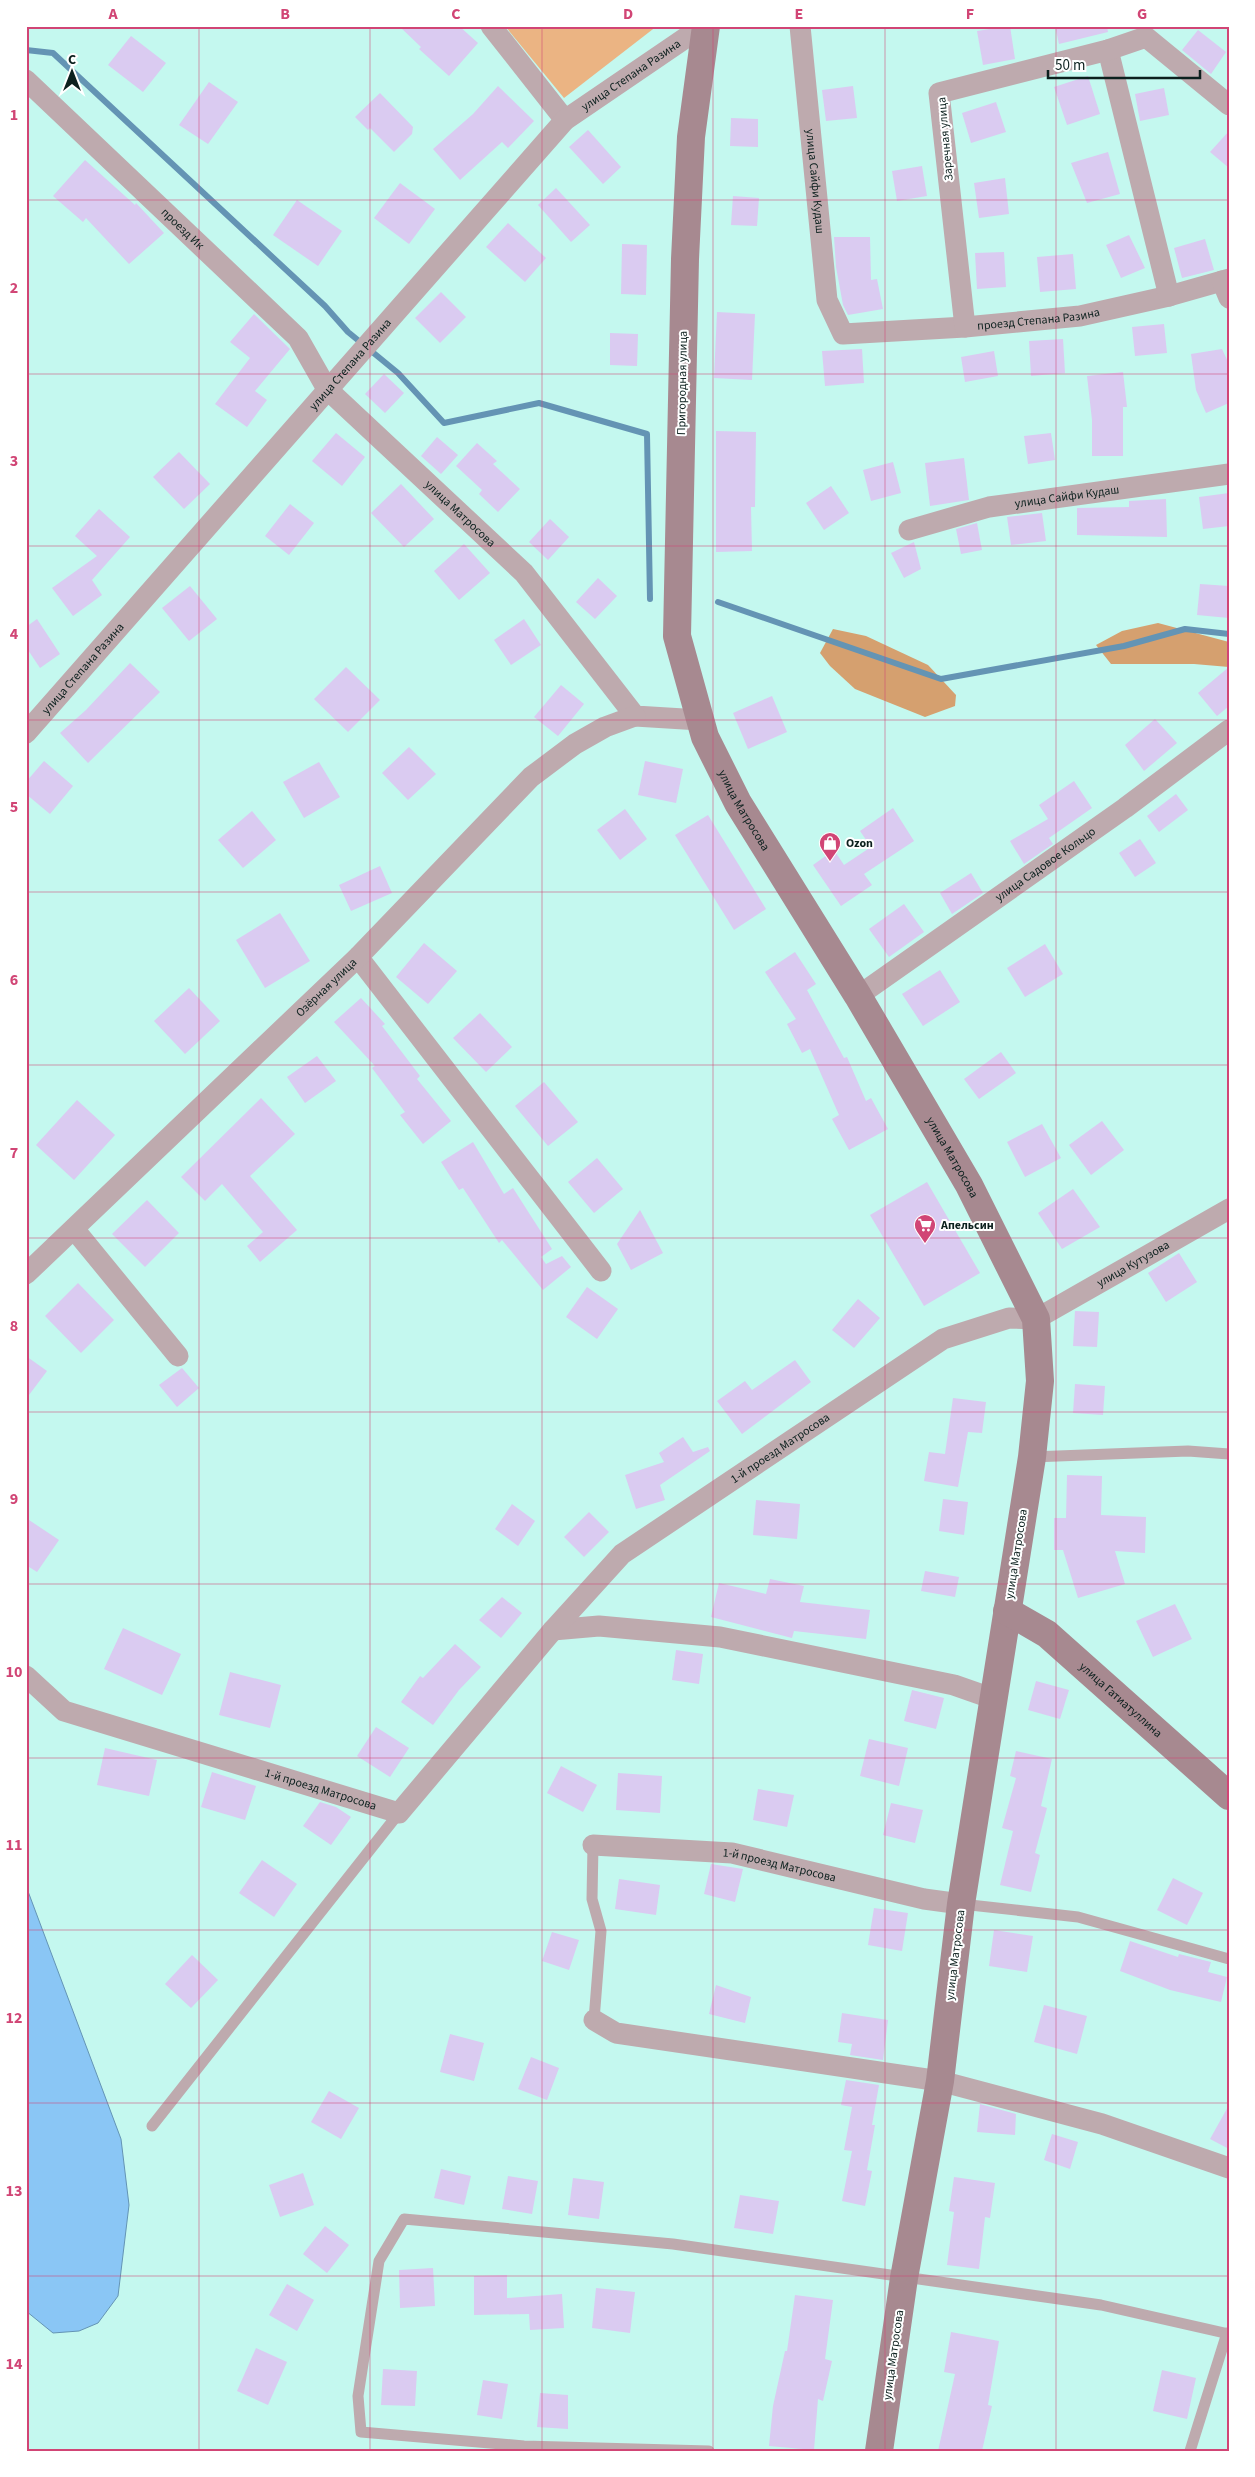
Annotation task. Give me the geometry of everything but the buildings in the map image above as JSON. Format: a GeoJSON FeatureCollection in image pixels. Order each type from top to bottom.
{"type":"FeatureCollection","features":[{"type":"Feature","properties":{"kind":"main road","name":"Пригородная улица"},"geometry":{"type":"LineString","coordinates":[[702,728],[677,636],[684,259],[692,137],[704,26]]}},
{"type":"Feature","properties":{"kind":"main road","name":"улица Матросова"},"geometry":{"type":"LineString","coordinates":[[702,728],[738,803],[858,996],[970,1185],[1036,1319],[1040,1381],[1032,1457],[961,1904],[940,2081],[904,2278],[879,2451]]}},
{"type":"Feature","properties":{"kind":"main road","name":"улица Гатиатуллина"},"geometry":{"type":"LineString","coordinates":[[1007,1611],[1047,1634],[1229,1796]]}},
{"type":"Feature","properties":{"kind":"street"},"geometry":{"type":"LineString","coordinates":[[490,26],[565,120]]}},
{"type":"Feature","properties":{"kind":"street","name":"улица Степана Разина"},"geometry":{"type":"LineString","coordinates":[[26,733],[565,120],[704,26]]}},
{"type":"Feature","properties":{"kind":"street","name":"улица Сайфи Кудаш"},"geometry":{"type":"LineString","coordinates":[[800,26],[827,300],[843,334]]}},
{"type":"Feature","properties":{"kind":"street","name":"Заречная улица"},"geometry":{"type":"LineString","coordinates":[[964,328],[939,93],[1108,50],[1146,37],[1229,105]]}},
{"type":"Feature","properties":{"kind":"street"},"geometry":{"type":"LineString","coordinates":[[1108,50],[1169,296]]}},
{"type":"Feature","properties":{"kind":"street","name":"проезд Ик"},"geometry":{"type":"LineString","coordinates":[[26,80],[298,338],[327,389]]}},
{"type":"Feature","properties":{"kind":"street","name":"проезд Степана Разина"},"geometry":{"type":"LineString","coordinates":[[843,334],[964,328],[1080,316],[1169,296],[1227,286]]}},
{"type":"Feature","properties":{"kind":"street","name":"улица Матросова"},"geometry":{"type":"LineString","coordinates":[[327,389],[524,573],[635,716]]}},
{"type":"Feature","properties":{"kind":"street","name":"улица Сайфи Кудаш"},"geometry":{"type":"LineString","coordinates":[[909,530],[989,507],[1229,474]]}},
{"type":"Feature","properties":{"kind":"street"},"geometry":{"type":"LineString","coordinates":[[635,716],[702,728]]}},
{"type":"Feature","properties":{"kind":"street","name":"Озёрная улица"},"geometry":{"type":"LineString","coordinates":[[26,1274],[358,957],[532,777],[575,744],[605,727],[635,716]]}},
{"type":"Feature","properties":{"kind":"street","name":"улица Садовое Кольцо"},"geometry":{"type":"LineString","coordinates":[[858,996],[1125,808],[1229,730]]}},
{"type":"Feature","properties":{"kind":"street"},"geometry":{"type":"LineString","coordinates":[[358,957],[601,1271]]}},
{"type":"Feature","properties":{"kind":"street","name":"улица Кутузова"},"geometry":{"type":"LineString","coordinates":[[1036,1319],[1229,1209]]}},
{"type":"Feature","properties":{"kind":"street"},"geometry":{"type":"LineString","coordinates":[[74,1229],[178,1356]]}},
{"type":"Feature","properties":{"kind":"street","name":"1-й проезд Матросова"},"geometry":{"type":"LineString","coordinates":[[26,1676],[64,1711],[399,1813],[553,1630],[622,1554],[943,1339],[1009,1318],[1036,1319]]}},
{"type":"Feature","properties":{"kind":"street"},"geometry":{"type":"LineString","coordinates":[[553,1630],[599,1626],[720,1637],[954,1685],[994,1699]]}},
{"type":"Feature","properties":{"kind":"street","name":"1-й проезд Матросова"},"geometry":{"type":"LineString","coordinates":[[593,1845],[732,1852],[924,1899],[961,1904]]}},
{"type":"Feature","properties":{"kind":"street"},"geometry":{"type":"LineString","coordinates":[[594,2020],[616,2033],[940,2081],[1102,2124],[1229,2168]]}},
{"type":"Feature","properties":{"kind":"lane"},"geometry":{"type":"LineString","coordinates":[[1032,1457],[1188,1451],[1229,1454]]}},
{"type":"Feature","properties":{"kind":"lane"},"geometry":{"type":"LineString","coordinates":[[152,2126],[399,1813]]}},
{"type":"Feature","properties":{"kind":"lane"},"geometry":{"type":"LineString","coordinates":[[593,1845],[592,1899],[601,1931],[594,2020]]}},
{"type":"Feature","properties":{"kind":"lane"},"geometry":{"type":"LineString","coordinates":[[961,1904],[1078,1917],[1229,1959]]}},
{"type":"Feature","properties":{"kind":"lane"},"geometry":{"type":"LineString","coordinates":[[709,2451],[524,2446],[361,2432],[358,2396],[379,2261],[404,2219],[673,2244],[1101,2305],[1228,2333],[1190,2451]]}},
{"type":"Feature","properties":{"kind":"shaded area"},"geometry":{"type":"Polygon","coordinates":[[[505,26],[657,26],[564,98],[505,26]]]}},
{"type":"Feature","properties":{"kind":"shaded area"},"geometry":{"type":"Polygon","coordinates":[[[1158,623],[1229,642],[1229,667],[1194,664],[1111,664],[1096,645],[1122,631],[1158,623]]]}},
{"type":"Feature","properties":{"kind":"shaded area"},"geometry":{"type":"Polygon","coordinates":[[[833,629],[866,636],[928,665],[956,695],[955,706],[925,717],[855,689],[830,666],[820,653],[833,629]]]}},
{"type":"Feature","properties":{"kind":"water"},"geometry":{"type":"Polygon","coordinates":[[[26,1886],[121,2139],[129,2205],[118,2296],[98,2323],[79,2331],[53,2333],[26,2311],[26,1886]]]}},
{"type":"Feature","properties":{"kind":"waterway"},"geometry":{"type":"LineString","coordinates":[[26,50],[53,53],[325,306],[348,332],[398,373],[444,423],[539,403],[647,434],[650,599]]}},
{"type":"Feature","properties":{"kind":"waterway"},"geometry":{"type":"LineString","coordinates":[[718,602],[941,679],[1124,646],[1185,629],[1229,634]]}},
{"type":"Feature","properties":{"kind":"place","name":"Ozon"},"geometry":{"type":"Point","coordinates":[830,862]}},
{"type":"Feature","properties":{"kind":"place","name":"Апельсин"},"geometry":{"type":"Point","coordinates":[925,1244]}}]}
